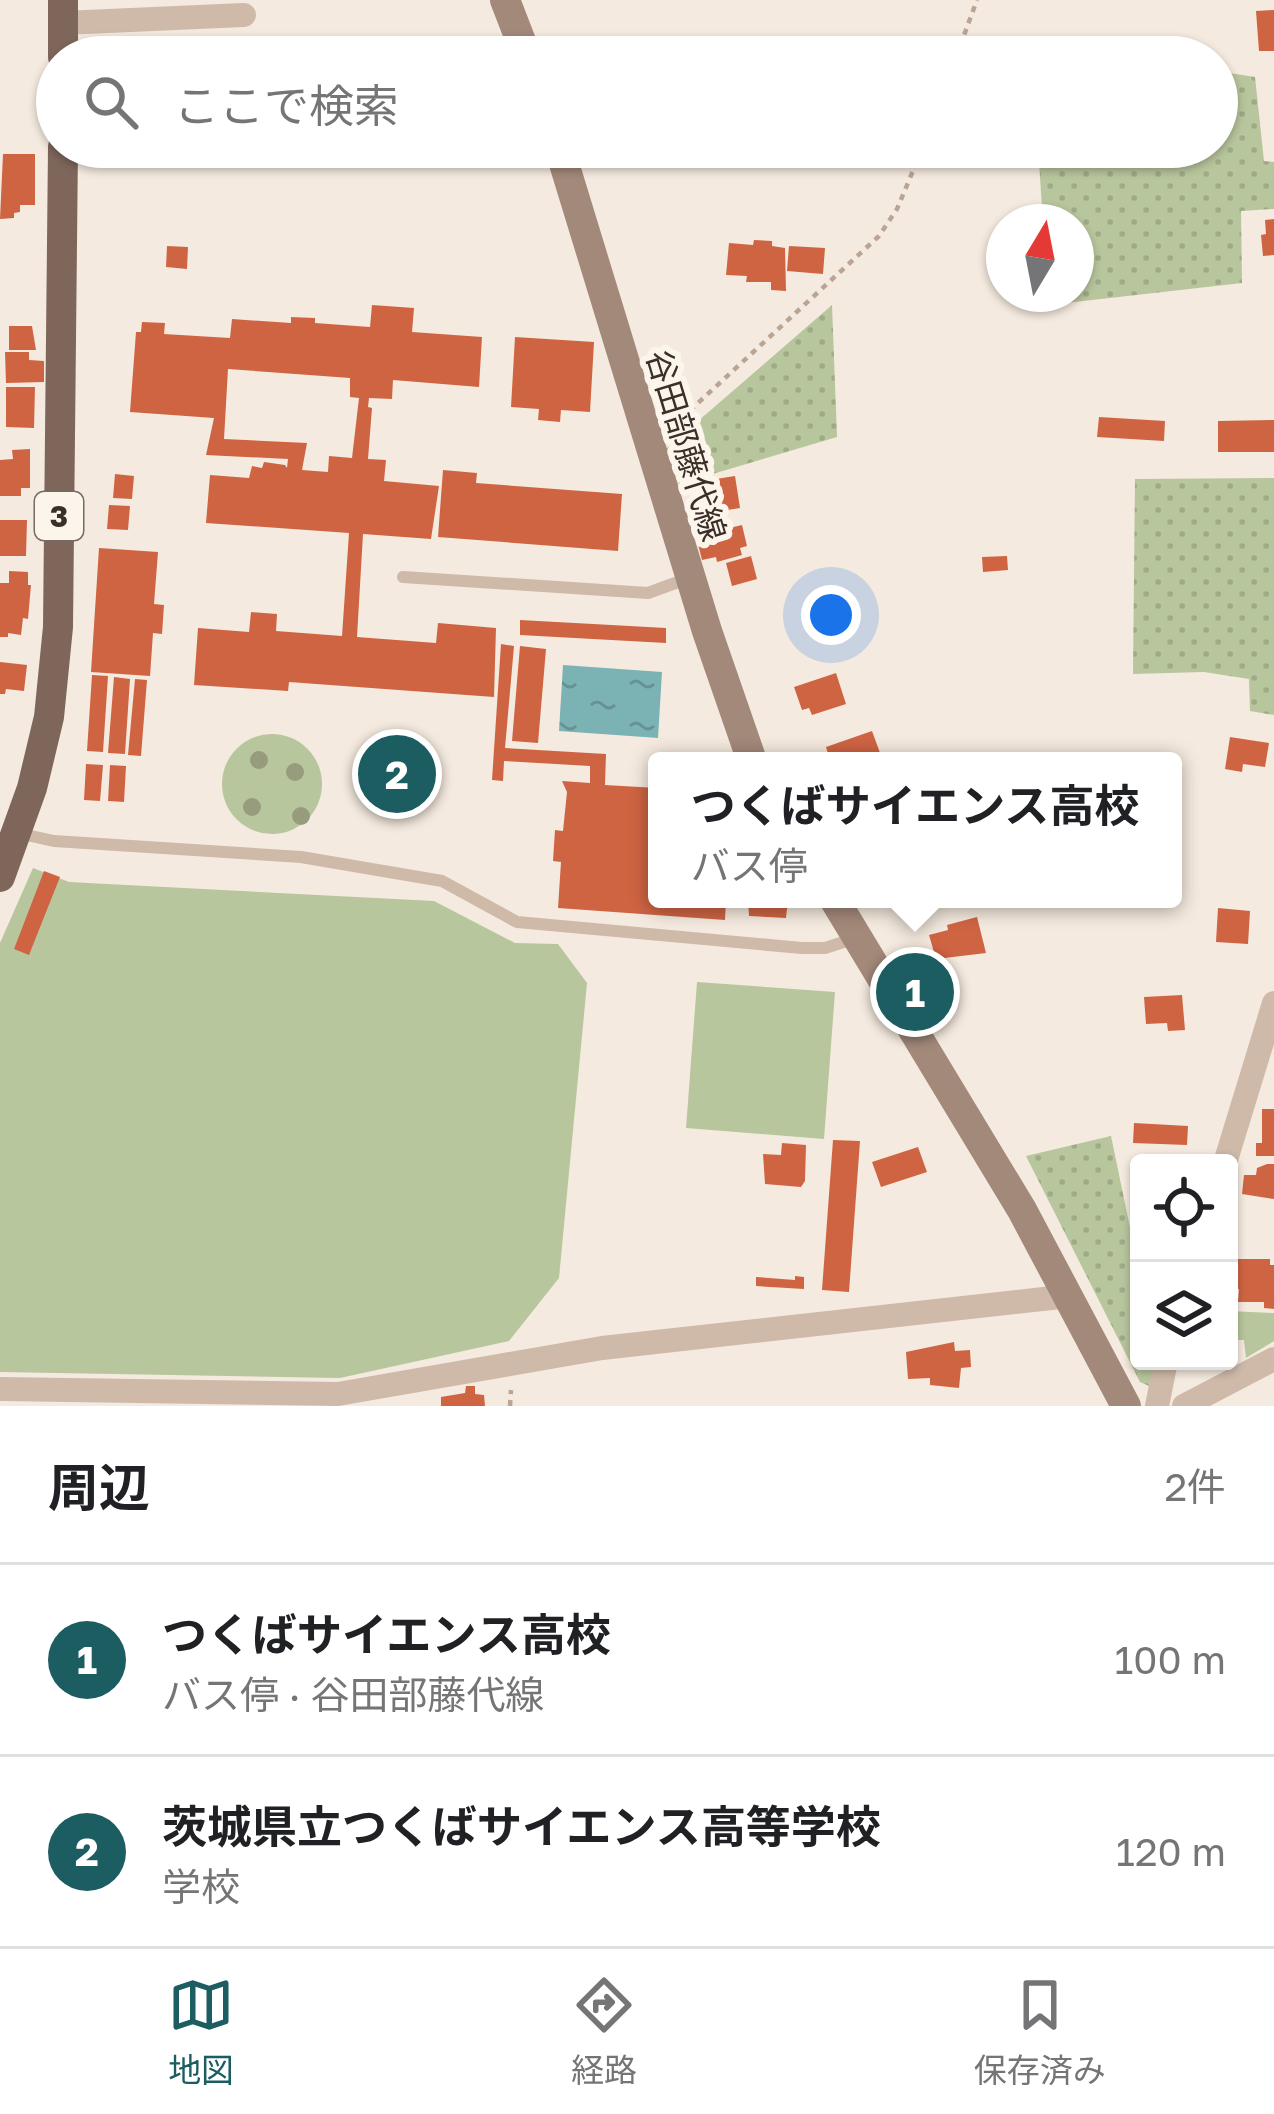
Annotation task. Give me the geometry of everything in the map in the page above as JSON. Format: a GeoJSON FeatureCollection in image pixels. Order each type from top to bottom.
{"type":"FeatureCollection","features":[{"type":"Feature","properties":{"kind":"main road"},"geometry":{"type":"LineString","coordinates":[[505,0],[519,36]]}},
{"type":"Feature","properties":{"kind":"main road","name":"3"},"geometry":{"type":"LineString","coordinates":[[0,877],[9,841],[32,788],[49,717],[58,627],[62,168]]}},
{"type":"Feature","properties":{"kind":"main road","name":"谷田部藤代線"},"geometry":{"type":"LineString","coordinates":[[565,168],[690,578],[749,752]]}},
{"type":"Feature","properties":{"kind":"main road"},"geometry":{"type":"LineString","coordinates":[[839,908],[1070,1296],[1126,1406]]}},
{"type":"Feature","properties":{"kind":"street"},"geometry":{"type":"LineString","coordinates":[[63,11],[244,15]]}},
{"type":"Feature","properties":{"kind":"street"},"geometry":{"type":"LineString","coordinates":[[1228,1154],[1274,1003]]}},
{"type":"Feature","properties":{"kind":"street"},"geometry":{"type":"LineString","coordinates":[[0,1389],[338,1394],[602,1348],[1070,1296]]}},
{"type":"Feature","properties":{"kind":"street"},"geometry":{"type":"LineString","coordinates":[[1184,1406],[1274,1359]]}},
{"type":"Feature","properties":{"kind":"street"},"geometry":{"type":"LineString","coordinates":[[1157,1406],[1164,1370]]}},
{"type":"Feature","properties":{"kind":"lane"},"geometry":{"type":"LineString","coordinates":[[403,577],[647,593],[690,578]]}},
{"type":"Feature","properties":{"kind":"lane"},"geometry":{"type":"LineString","coordinates":[[9,841],[301,856],[442,881],[517,922],[574,929],[802,948],[825,948],[857,937]]}},
{"type":"Feature","properties":{"kind":"path"},"geometry":{"type":"LineString","coordinates":[[964,36],[977,0]]}},
{"type":"Feature","properties":{"kind":"path"},"geometry":{"type":"LineString","coordinates":[[650,446],[879,236],[914,168]]}},
{"type":"Feature","properties":{"kind":"green space"},"geometry":{"type":"Polygon","coordinates":[[[1238,74],[1255,77],[1264,161],[1274,162],[1274,209],[1241,211],[1242,283],[1094,300],[1094,204],[1042,204],[1039,168],[1238,168],[1238,74]]]}},
{"type":"Feature","properties":{"kind":"green space"},"geometry":{"type":"Polygon","coordinates":[[[832,305],[837,437],[679,484],[667,448],[832,305]]]}},
{"type":"Feature","properties":{"kind":"green space"},"geometry":{"type":"Polygon","coordinates":[[[1274,478],[1274,715],[1250,711],[1249,679],[1204,672],[1133,674],[1135,479],[1274,478]]]}},
{"type":"Feature","properties":{"kind":"green space"},"geometry":{"type":"Polygon","coordinates":[[[272,734],[300,742],[314,756],[322,784],[314,812],[300,826],[272,834],[244,826],[230,812],[222,784],[230,756],[244,742],[272,734]]]}},
{"type":"Feature","properties":{"kind":"green space"},"geometry":{"type":"Polygon","coordinates":[[[33,868],[69,882],[434,901],[515,943],[558,944],[587,983],[559,1278],[509,1341],[340,1378],[0,1372],[0,943],[33,868]]]}},
{"type":"Feature","properties":{"kind":"green space"},"geometry":{"type":"Polygon","coordinates":[[[697,982],[835,992],[824,1139],[686,1128],[697,982]]]}},
{"type":"Feature","properties":{"kind":"green space"},"geometry":{"type":"Polygon","coordinates":[[[1111,1136],[1130,1227],[1130,1362],[1026,1156],[1111,1136]]]}},
{"type":"Feature","properties":{"kind":"green space"},"geometry":{"type":"Polygon","coordinates":[[[1238,1311],[1274,1313],[1274,1341],[1246,1358],[1244,1340],[1238,1340],[1238,1311]]]}},
{"type":"Feature","properties":{"kind":"green space"},"geometry":{"type":"Polygon","coordinates":[[[1134,1370],[1154,1370],[1149,1386],[1140,1382],[1134,1370]]]}},
{"type":"Feature","properties":{"kind":"water"},"geometry":{"type":"Polygon","coordinates":[[[563,665],[662,672],[658,738],[559,731],[563,665]]]}},
{"type":"Feature","properties":{"kind":"building"},"geometry":{"type":"Polygon","coordinates":[[[1274,10],[1274,51],[1259,51],[1256,11],[1274,10]]]}},
{"type":"Feature","properties":{"kind":"building"},"geometry":{"type":"Polygon","coordinates":[[[3,154],[35,154],[35,205],[20,205],[14,218],[0,219],[3,154]]]}},
{"type":"Feature","properties":{"kind":"building"},"geometry":{"type":"Polygon","coordinates":[[[1274,219],[1274,255],[1263,256],[1265,220],[1274,219]]]}},
{"type":"Feature","properties":{"kind":"building"},"geometry":{"type":"Polygon","coordinates":[[[754,240],[785,248],[786,291],[771,290],[771,282],[746,282],[747,276],[726,275],[729,243],[753,245],[754,240]]]}},
{"type":"Feature","properties":{"kind":"building"},"geometry":{"type":"Polygon","coordinates":[[[167,246],[188,247],[187,269],[166,267],[167,246]]]}},
{"type":"Feature","properties":{"kind":"building"},"geometry":{"type":"Polygon","coordinates":[[[789,246],[825,248],[823,274],[787,271],[789,246]]]}},
{"type":"Feature","properties":{"kind":"building"},"geometry":{"type":"Polygon","coordinates":[[[372,305],[414,308],[412,332],[482,337],[479,387],[393,380],[392,399],[369,398],[368,459],[386,460],[384,481],[439,486],[431,539],[363,534],[357,637],[436,643],[438,623],[496,628],[494,697],[289,682],[288,691],[194,685],[198,628],[249,632],[251,612],[277,614],[276,631],[342,636],[349,533],[206,523],[210,475],[249,478],[252,466],[262,468],[264,462],[287,468],[288,459],[206,455],[214,418],[130,412],[136,332],[141,332],[142,322],[165,323],[164,334],[230,338],[232,319],[291,323],[291,317],[370,327],[372,305]],[[228,369],[224,439],[307,443],[302,470],[328,472],[329,456],[352,458],[359,398],[350,397],[350,378],[228,369]]]}},
{"type":"Feature","properties":{"kind":"building"},"geometry":{"type":"Polygon","coordinates":[[[9,326],[32,326],[36,350],[9,350],[9,326]]]}},
{"type":"Feature","properties":{"kind":"building"},"geometry":{"type":"Polygon","coordinates":[[[515,337],[594,342],[590,412],[561,410],[560,422],[538,420],[539,409],[511,407],[515,337]]]}},
{"type":"Feature","properties":{"kind":"building"},"geometry":{"type":"Polygon","coordinates":[[[5,352],[29,352],[29,360],[44,361],[44,382],[6,383],[5,352]]]}},
{"type":"Feature","properties":{"kind":"building"},"geometry":{"type":"Polygon","coordinates":[[[6,387],[35,387],[34,428],[6,427],[6,387]]]}},
{"type":"Feature","properties":{"kind":"building"},"geometry":{"type":"Polygon","coordinates":[[[1099,417],[1165,421],[1164,441],[1097,437],[1099,417]]]}},
{"type":"Feature","properties":{"kind":"building"},"geometry":{"type":"Polygon","coordinates":[[[1274,420],[1274,452],[1218,452],[1218,421],[1274,420]]]}},
{"type":"Feature","properties":{"kind":"building"},"geometry":{"type":"Polygon","coordinates":[[[30,449],[30,488],[21,488],[21,496],[0,496],[0,460],[13,459],[12,450],[30,449]]]}},
{"type":"Feature","properties":{"kind":"building"},"geometry":{"type":"Polygon","coordinates":[[[443,470],[477,473],[476,483],[622,494],[618,551],[438,537],[443,470]]]}},
{"type":"Feature","properties":{"kind":"building"},"geometry":{"type":"Polygon","coordinates":[[[115,474],[134,476],[132,499],[113,498],[115,474]]]}},
{"type":"Feature","properties":{"kind":"building"},"geometry":{"type":"Polygon","coordinates":[[[735,476],[740,508],[702,514],[697,482],[735,476]]]}},
{"type":"Feature","properties":{"kind":"building"},"geometry":{"type":"Polygon","coordinates":[[[109,505],[130,506],[128,530],[107,529],[109,505]]]}},
{"type":"Feature","properties":{"kind":"building"},"geometry":{"type":"Polygon","coordinates":[[[0,520],[27,520],[26,556],[0,556],[0,520]]]}},
{"type":"Feature","properties":{"kind":"building"},"geometry":{"type":"Polygon","coordinates":[[[742,525],[747,546],[740,548],[742,555],[717,562],[716,557],[702,560],[696,536],[742,525]]]}},
{"type":"Feature","properties":{"kind":"building"},"geometry":{"type":"Polygon","coordinates":[[[99,548],[158,552],[154,604],[164,605],[162,634],[153,633],[150,676],[91,672],[99,548]]]}},
{"type":"Feature","properties":{"kind":"building"},"geometry":{"type":"Polygon","coordinates":[[[751,556],[757,579],[732,586],[726,563],[751,556]]]}},
{"type":"Feature","properties":{"kind":"building"},"geometry":{"type":"Polygon","coordinates":[[[1007,556],[1008,570],[983,572],[982,557],[1007,556]]]}},
{"type":"Feature","properties":{"kind":"building"},"geometry":{"type":"Polygon","coordinates":[[[9,571],[28,572],[28,619],[23,618],[21,635],[0,637],[0,583],[9,583],[9,571]]]}},
{"type":"Feature","properties":{"kind":"building"},"geometry":{"type":"Polygon","coordinates":[[[520,620],[666,628],[666,643],[520,635],[520,620]]]}},
{"type":"Feature","properties":{"kind":"building"},"geometry":{"type":"Polygon","coordinates":[[[501,644],[514,646],[505,748],[606,754],[605,785],[648,787],[648,908],[726,908],[725,920],[558,908],[561,862],[553,861],[555,830],[563,831],[567,792],[562,781],[590,783],[590,766],[504,761],[503,781],[492,780],[501,644]]]}},
{"type":"Feature","properties":{"kind":"building"},"geometry":{"type":"Polygon","coordinates":[[[520,646],[546,649],[538,743],[512,741],[520,646]]]}},
{"type":"Feature","properties":{"kind":"building"},"geometry":{"type":"Polygon","coordinates":[[[0,662],[27,665],[24,691],[6,689],[0,694],[0,662]]]}},
{"type":"Feature","properties":{"kind":"building"},"geometry":{"type":"Polygon","coordinates":[[[836,673],[846,704],[812,715],[809,708],[802,710],[794,687],[836,673]]]}},
{"type":"Feature","properties":{"kind":"building"},"geometry":{"type":"Polygon","coordinates":[[[92,675],[108,676],[103,752],[87,751],[92,675]]]}},
{"type":"Feature","properties":{"kind":"building"},"geometry":{"type":"Polygon","coordinates":[[[114,677],[130,679],[125,754],[108,753],[114,677]]]}},
{"type":"Feature","properties":{"kind":"building"},"geometry":{"type":"Polygon","coordinates":[[[135,679],[147,680],[141,756],[128,755],[135,679]]]}},
{"type":"Feature","properties":{"kind":"building"},"geometry":{"type":"Polygon","coordinates":[[[872,731],[880,752],[828,752],[826,747],[872,731]]]}},
{"type":"Feature","properties":{"kind":"building"},"geometry":{"type":"Polygon","coordinates":[[[1230,737],[1269,743],[1265,767],[1243,764],[1242,772],[1225,769],[1230,737]]]}},
{"type":"Feature","properties":{"kind":"building"},"geometry":{"type":"Polygon","coordinates":[[[86,764],[103,765],[100,801],[84,800],[86,764]]]}},
{"type":"Feature","properties":{"kind":"building"},"geometry":{"type":"Polygon","coordinates":[[[110,765],[126,766],[124,802],[108,801],[110,765]]]}},
{"type":"Feature","properties":{"kind":"building"},"geometry":{"type":"Polygon","coordinates":[[[44,871],[60,877],[29,955],[14,949],[44,871]]]}},
{"type":"Feature","properties":{"kind":"building"},"geometry":{"type":"Polygon","coordinates":[[[749,908],[787,908],[786,918],[749,916],[749,908]]]}},
{"type":"Feature","properties":{"kind":"building"},"geometry":{"type":"Polygon","coordinates":[[[1218,908],[1250,911],[1248,944],[1216,942],[1218,908]]]}},
{"type":"Feature","properties":{"kind":"building"},"geometry":{"type":"Polygon","coordinates":[[[977,917],[986,953],[936,959],[929,935],[977,917]]]}},
{"type":"Feature","properties":{"kind":"building"},"geometry":{"type":"Polygon","coordinates":[[[1182,995],[1185,1030],[1168,1031],[1167,1023],[1146,1024],[1144,997],[1182,995]]]}},
{"type":"Feature","properties":{"kind":"building"},"geometry":{"type":"Polygon","coordinates":[[[1262,1109],[1274,1109],[1274,1156],[1256,1156],[1256,1143],[1262,1143],[1262,1109]]]}},
{"type":"Feature","properties":{"kind":"building"},"geometry":{"type":"Polygon","coordinates":[[[1134,1123],[1188,1126],[1187,1145],[1133,1143],[1134,1123]]]}},
{"type":"Feature","properties":{"kind":"building"},"geometry":{"type":"Polygon","coordinates":[[[833,1140],[860,1141],[849,1292],[822,1290],[833,1140]]]}},
{"type":"Feature","properties":{"kind":"building"},"geometry":{"type":"Polygon","coordinates":[[[782,1143],[806,1145],[801,1187],[765,1184],[763,1154],[781,1155],[782,1143]]]}},
{"type":"Feature","properties":{"kind":"building"},"geometry":{"type":"Polygon","coordinates":[[[918,1147],[927,1172],[881,1187],[872,1162],[918,1147]]]}},
{"type":"Feature","properties":{"kind":"building"},"geometry":{"type":"Polygon","coordinates":[[[1274,1164],[1274,1199],[1242,1194],[1244,1175],[1256,1175],[1257,1168],[1274,1164]]]}},
{"type":"Feature","properties":{"kind":"building"},"geometry":{"type":"Polygon","coordinates":[[[1238,1259],[1270,1259],[1274,1309],[1264,1308],[1264,1302],[1238,1302],[1238,1259]]]}},
{"type":"Feature","properties":{"kind":"building"},"geometry":{"type":"Polygon","coordinates":[[[795,1276],[804,1277],[804,1289],[756,1286],[756,1277],[795,1280],[795,1276]]]}},
{"type":"Feature","properties":{"kind":"building"},"geometry":{"type":"Polygon","coordinates":[[[954,1342],[955,1351],[970,1350],[971,1367],[961,1368],[959,1388],[930,1385],[930,1378],[908,1379],[906,1352],[954,1342]]]}},
{"type":"Feature","properties":{"kind":"building"},"geometry":{"type":"Polygon","coordinates":[[[466,1386],[475,1386],[475,1394],[484,1395],[485,1406],[441,1406],[441,1397],[465,1393],[466,1386]]]}},
{"type":"Feature","properties":{"kind":"place","name":"茨城県立つくばサイエンス高等学校"},"geometry":{"type":"Point","coordinates":[397,774]}},
{"type":"Feature","properties":{"kind":"place","name":"つくばサイエンス高校"},"geometry":{"type":"Point","coordinates":[915,992]}}]}
